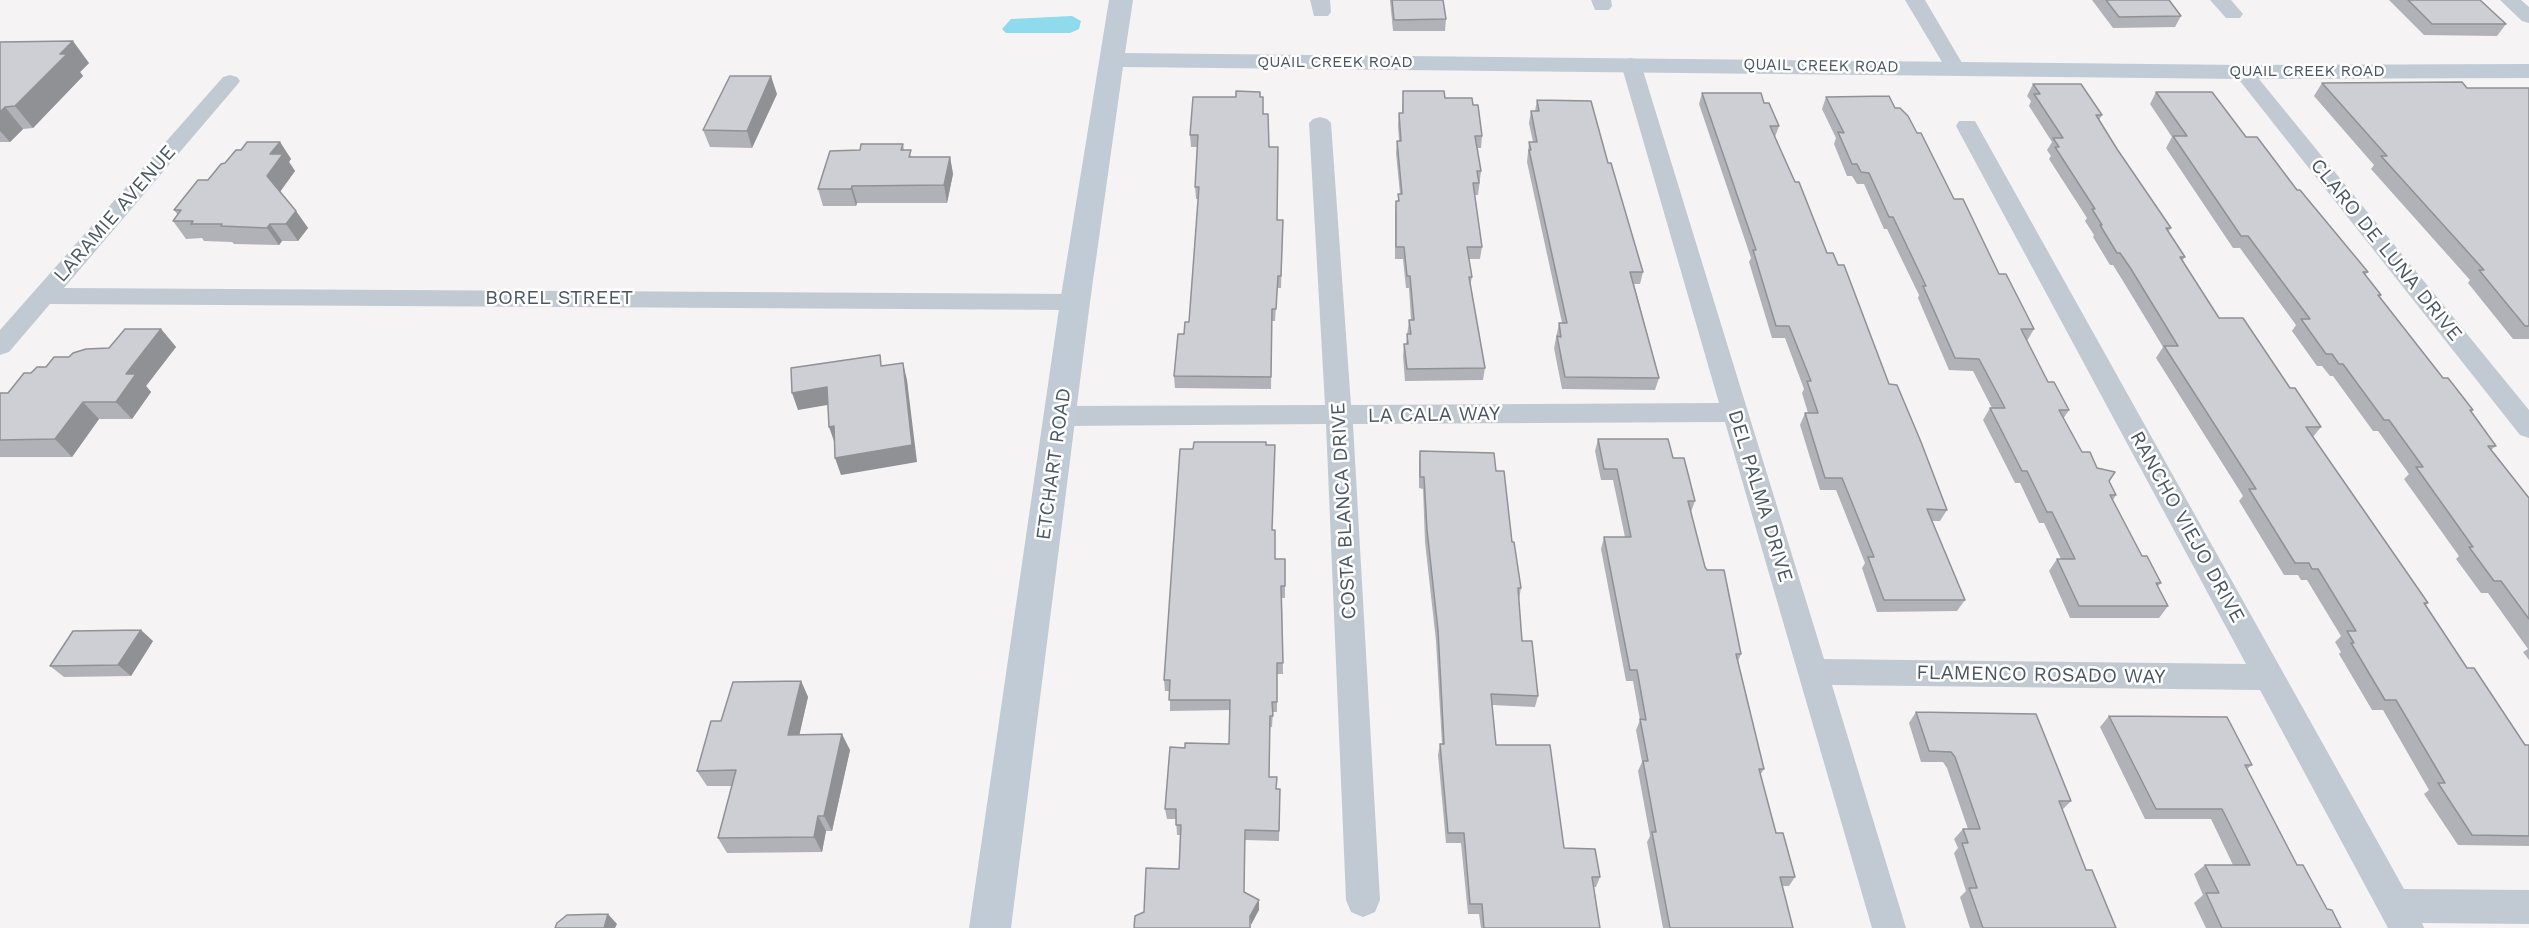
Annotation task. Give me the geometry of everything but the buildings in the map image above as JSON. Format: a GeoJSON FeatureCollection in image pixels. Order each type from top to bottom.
{"type":"FeatureCollection","features":[{"type":"Feature","properties":{"kind":"street","name":"ETCHART ROAD"},"geometry":{"type":"LineString","coordinates":[[990,928],[1075,303],[1121,0]]}},
{"type":"Feature","properties":{"kind":"street"},"geometry":{"type":"LineString","coordinates":[[1915,0],[1955,68]]}},
{"type":"Feature","properties":{"kind":"street"},"geometry":{"type":"LineString","coordinates":[[2510,0],[2529,17]]}},
{"type":"Feature","properties":{"kind":"street","name":"QUAIL CREEK ROAD"},"geometry":{"type":"LineString","coordinates":[[1113,60],[2243,72],[2529,71]]}},
{"type":"Feature","properties":{"kind":"street","name":"DEL PALMA DRIVE"},"geometry":{"type":"LineString","coordinates":[[1631,64],[1889,928]]}},
{"type":"Feature","properties":{"kind":"street","name":"CLARO DE LUNA DRIVE"},"geometry":{"type":"LineString","coordinates":[[2243,72],[2529,428]]}},
{"type":"Feature","properties":{"kind":"street","name":"LARAMIE AVENUE"},"geometry":{"type":"LineString","coordinates":[[0,346],[230,81]]}},
{"type":"Feature","properties":{"kind":"street","name":"COSTA BLANCA DRIVE"},"geometry":{"type":"LineString","coordinates":[[1320,123],[1339,416],[1363,900]]}},
{"type":"Feature","properties":{"kind":"street","name":"RANCHO VIEJO DRIVE"},"geometry":{"type":"LineString","coordinates":[[1967,126],[2401,917]]}},
{"type":"Feature","properties":{"kind":"street","name":"BOREL STREET"},"geometry":{"type":"LineString","coordinates":[[44,296],[1075,303]]}},
{"type":"Feature","properties":{"kind":"street","name":"LA CALA WAY"},"geometry":{"type":"LineString","coordinates":[[1061,416],[1735,412]]}},
{"type":"Feature","properties":{"kind":"street","name":"FLAMENCO ROSADO WAY"},"geometry":{"type":"LineString","coordinates":[[1813,672],[2269,677]]}},
{"type":"Feature","properties":{"kind":"street"},"geometry":{"type":"LineString","coordinates":[[2401,917],[2529,907]]}},
{"type":"Feature","properties":{"kind":"water"},"geometry":{"type":"Polygon","coordinates":[[[1072,16],[1081,21],[1079,29],[1070,33],[1006,33],[1002,29],[1011,19],[1072,16]]]}}]}
